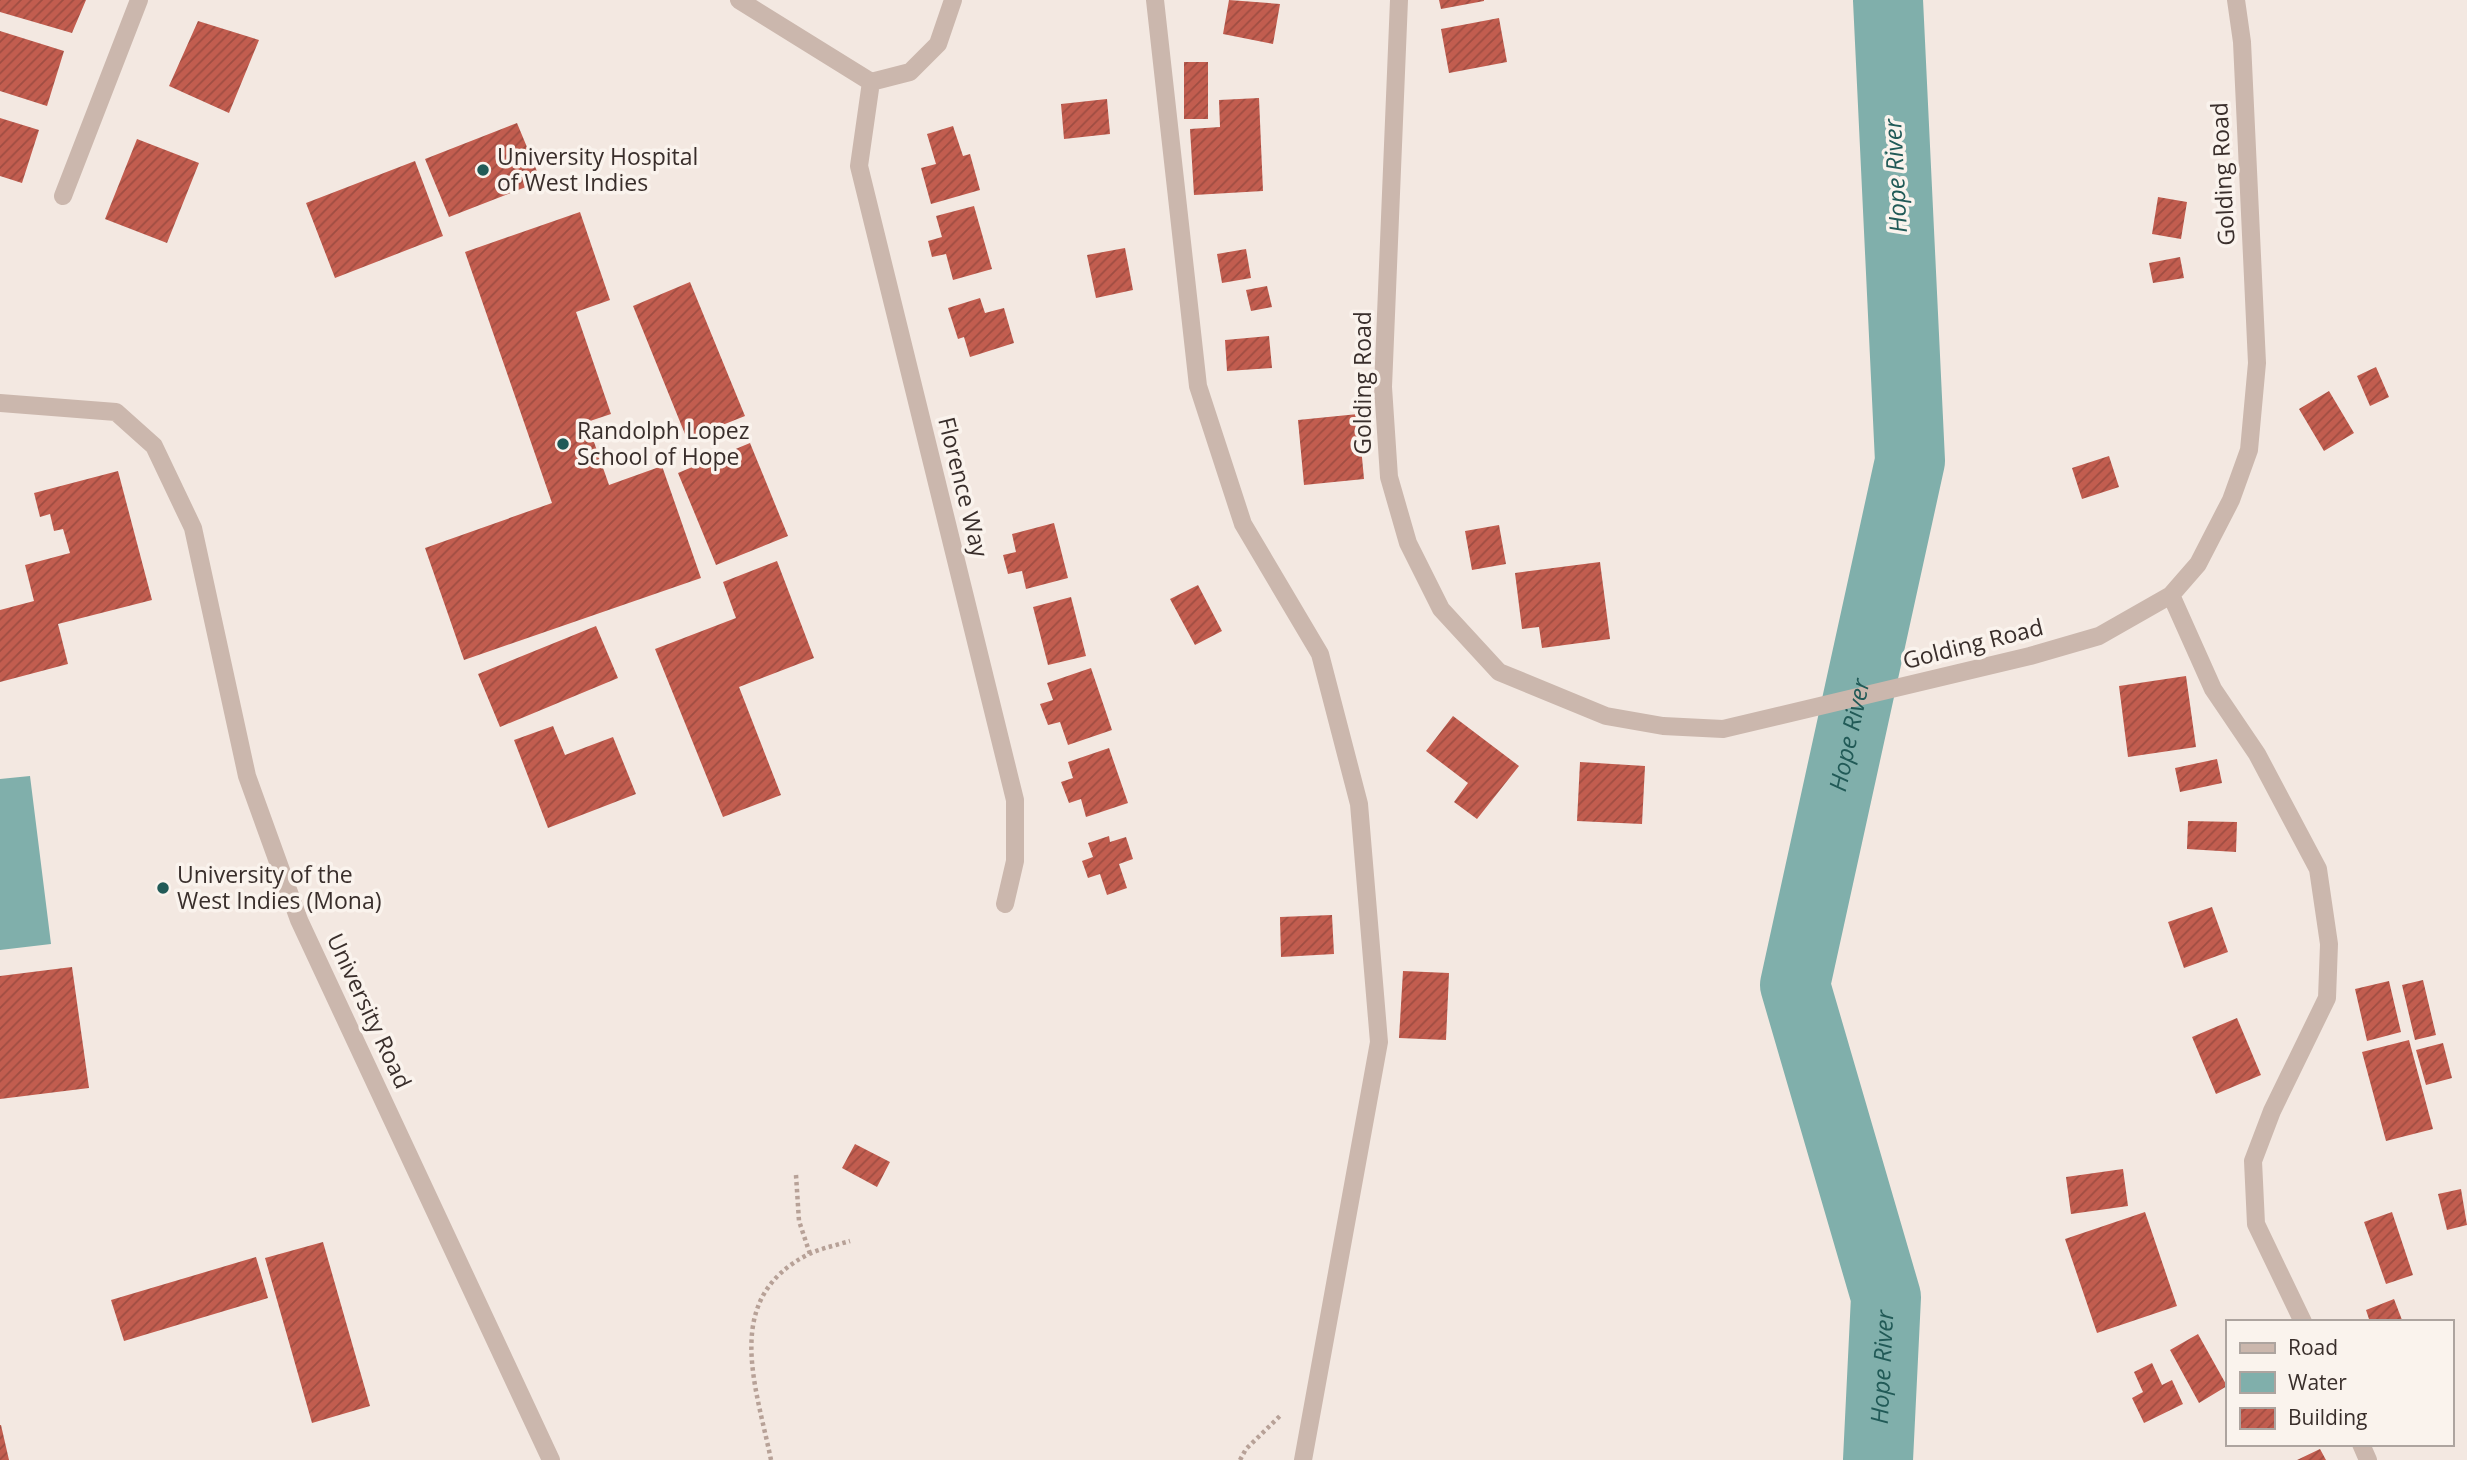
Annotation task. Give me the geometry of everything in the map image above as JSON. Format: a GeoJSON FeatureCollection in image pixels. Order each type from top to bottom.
{"type":"FeatureCollection","features":[{"type":"Feature","properties":{"kind":"street"},"geometry":{"type":"LineString","coordinates":[[63,196],[139,0]]}},
{"type":"Feature","properties":{"kind":"street"},"geometry":{"type":"LineString","coordinates":[[739,0],[871,82],[910,72],[938,44],[953,0]]}},
{"type":"Feature","properties":{"kind":"street"},"geometry":{"type":"LineString","coordinates":[[1155,0],[1198,386],[1243,524],[1320,654],[1359,804],[1379,1042],[1303,1460]]}},
{"type":"Feature","properties":{"kind":"street","name":"Golding Road"},"geometry":{"type":"LineString","coordinates":[[1399,0],[1383,387],[1389,477],[1408,543],[1441,609],[1499,672],[1606,716],[1663,726],[1723,729],[2031,656],[2099,636],[2171,595],[2198,564],[2231,500],[2249,450],[2257,363],[2242,42],[2236,0]]}},
{"type":"Feature","properties":{"kind":"street","name":"Florence Way"},"geometry":{"type":"LineString","coordinates":[[871,82],[859,166],[1015,800],[1015,861],[1005,904]]}},
{"type":"Feature","properties":{"kind":"street","name":"University Road"},"geometry":{"type":"LineString","coordinates":[[0,403],[116,412],[154,446],[193,528],[247,776],[299,920],[551,1460]]}},
{"type":"Feature","properties":{"kind":"street"},"geometry":{"type":"LineString","coordinates":[[2171,595],[2213,689],[2258,754],[2318,869],[2329,944],[2327,998],[2272,1111],[2253,1161],[2256,1224],[2302,1320]]}},
{"type":"Feature","properties":{"kind":"path"},"geometry":{"type":"LineString","coordinates":[[796,1175],[799,1221],[810,1254]]}},
{"type":"Feature","properties":{"kind":"path"},"geometry":{"type":"LineString","coordinates":[[771,1460],[753,1369],[749,1330],[760,1303],[778,1275],[810,1254],[850,1241]]}},
{"type":"Feature","properties":{"kind":"path"},"geometry":{"type":"LineString","coordinates":[[1240,1460],[1246,1448],[1284,1413],[1314,1399]]}},
{"type":"Feature","properties":{"kind":"water"},"geometry":{"type":"Polygon","coordinates":[[[30,776],[51,944],[0,950],[0,779],[30,776]]]}},
{"type":"Feature","properties":{"kind":"building"},"geometry":{"type":"Polygon","coordinates":[[[0,0],[86,0],[72,33],[0,12],[0,0]]]}},
{"type":"Feature","properties":{"kind":"building"},"geometry":{"type":"Polygon","coordinates":[[[1229,0],[1280,4],[1273,44],[1223,34],[1229,0]]]}},
{"type":"Feature","properties":{"kind":"building"},"geometry":{"type":"Polygon","coordinates":[[[1439,0],[1484,0],[1484,1],[1441,9],[1439,0]]]}},
{"type":"Feature","properties":{"kind":"building"},"geometry":{"type":"Polygon","coordinates":[[[1499,18],[1507,62],[1449,73],[1441,29],[1499,18]]]}},
{"type":"Feature","properties":{"kind":"building"},"geometry":{"type":"Polygon","coordinates":[[[198,21],[259,40],[229,113],[169,86],[198,21]]]}},
{"type":"Feature","properties":{"kind":"building"},"geometry":{"type":"Polygon","coordinates":[[[0,31],[64,51],[47,106],[0,91],[0,31]]]}},
{"type":"Feature","properties":{"kind":"building"},"geometry":{"type":"Polygon","coordinates":[[[1184,62],[1208,62],[1208,119],[1184,119],[1184,62]]]}},
{"type":"Feature","properties":{"kind":"building"},"geometry":{"type":"Polygon","coordinates":[[[1259,98],[1263,191],[1194,195],[1190,129],[1220,127],[1219,100],[1259,98]]]}},
{"type":"Feature","properties":{"kind":"building"},"geometry":{"type":"Polygon","coordinates":[[[1107,99],[1110,134],[1064,139],[1061,104],[1107,99]]]}},
{"type":"Feature","properties":{"kind":"building"},"geometry":{"type":"Polygon","coordinates":[[[0,118],[39,130],[22,183],[0,176],[0,118]]]}},
{"type":"Feature","properties":{"kind":"building","name":"University Hospital of West Indies"},"geometry":{"type":"Polygon","coordinates":[[[517,123],[541,181],[449,217],[425,159],[517,123]]]}},
{"type":"Feature","properties":{"kind":"building"},"geometry":{"type":"Polygon","coordinates":[[[953,126],[963,156],[970,154],[980,190],[931,204],[921,168],[936,164],[927,134],[953,126]]]}},
{"type":"Feature","properties":{"kind":"building"},"geometry":{"type":"Polygon","coordinates":[[[137,139],[199,163],[167,243],[105,219],[137,139]]]}},
{"type":"Feature","properties":{"kind":"building"},"geometry":{"type":"Polygon","coordinates":[[[415,161],[443,236],[335,278],[306,203],[415,161]]]}},
{"type":"Feature","properties":{"kind":"building"},"geometry":{"type":"Polygon","coordinates":[[[2158,197],[2187,202],[2181,239],[2152,234],[2158,197]]]}},
{"type":"Feature","properties":{"kind":"building"},"geometry":{"type":"Polygon","coordinates":[[[974,206],[992,269],[953,280],[946,254],[932,257],[928,241],[942,237],[936,216],[974,206]]]}},
{"type":"Feature","properties":{"kind":"building","name":"Randolph Lopez School of Hope"},"geometry":{"type":"Polygon","coordinates":[[[580,212],[610,300],[576,312],[611,414],[587,422],[609,485],[662,466],[701,578],[464,660],[425,548],[552,503],[465,252],[580,212]]]}},
{"type":"Feature","properties":{"kind":"building"},"geometry":{"type":"Polygon","coordinates":[[[1125,248],[1133,290],[1096,298],[1087,255],[1125,248]]]}},
{"type":"Feature","properties":{"kind":"building"},"geometry":{"type":"Polygon","coordinates":[[[1246,249],[1251,278],[1222,283],[1217,254],[1246,249]]]}},
{"type":"Feature","properties":{"kind":"building"},"geometry":{"type":"Polygon","coordinates":[[[2180,257],[2184,278],[2153,283],[2149,263],[2180,257]]]}},
{"type":"Feature","properties":{"kind":"building"},"geometry":{"type":"Polygon","coordinates":[[[690,282],[745,416],[687,439],[633,306],[690,282]]]}},
{"type":"Feature","properties":{"kind":"building"},"geometry":{"type":"Polygon","coordinates":[[[1267,286],[1272,307],[1251,311],[1246,290],[1267,286]]]}},
{"type":"Feature","properties":{"kind":"building"},"geometry":{"type":"Polygon","coordinates":[[[980,298],[985,313],[1004,308],[1014,343],[970,357],[964,337],[958,339],[948,308],[980,298]]]}},
{"type":"Feature","properties":{"kind":"building"},"geometry":{"type":"Polygon","coordinates":[[[1269,336],[1272,368],[1227,371],[1225,340],[1269,336]]]}},
{"type":"Feature","properties":{"kind":"building"},"geometry":{"type":"Polygon","coordinates":[[[2376,367],[2389,397],[2370,406],[2357,376],[2376,367]]]}},
{"type":"Feature","properties":{"kind":"building"},"geometry":{"type":"Polygon","coordinates":[[[2329,391],[2354,433],[2324,451],[2299,409],[2329,391]]]}},
{"type":"Feature","properties":{"kind":"building"},"geometry":{"type":"Polygon","coordinates":[[[1358,414],[1364,479],[1304,485],[1298,420],[1358,414]]]}},
{"type":"Feature","properties":{"kind":"building"},"geometry":{"type":"Polygon","coordinates":[[[750,443],[788,536],[716,565],[678,473],[750,443]]]}},
{"type":"Feature","properties":{"kind":"building"},"geometry":{"type":"Polygon","coordinates":[[[2109,456],[2119,487],[2082,499],[2072,468],[2109,456]]]}},
{"type":"Feature","properties":{"kind":"building"},"geometry":{"type":"Polygon","coordinates":[[[118,471],[152,600],[58,624],[68,664],[0,682],[0,610],[34,601],[25,565],[70,553],[63,529],[54,531],[50,514],[40,517],[34,493],[118,471]]]}},
{"type":"Feature","properties":{"kind":"building"},"geometry":{"type":"Polygon","coordinates":[[[1054,523],[1068,578],[1026,589],[1022,571],[1008,574],[1003,555],[1016,552],[1012,534],[1054,523]]]}},
{"type":"Feature","properties":{"kind":"building"},"geometry":{"type":"Polygon","coordinates":[[[1499,525],[1506,564],[1472,570],[1465,531],[1499,525]]]}},
{"type":"Feature","properties":{"kind":"building"},"geometry":{"type":"Polygon","coordinates":[[[777,561],[814,658],[739,687],[781,795],[723,817],[655,649],[736,618],[723,582],[777,561]]]}},
{"type":"Feature","properties":{"kind":"building"},"geometry":{"type":"Polygon","coordinates":[[[1600,562],[1610,639],[1542,648],[1539,627],[1522,629],[1515,573],[1600,562]]]}},
{"type":"Feature","properties":{"kind":"building"},"geometry":{"type":"Polygon","coordinates":[[[1198,585],[1222,631],[1195,645],[1170,599],[1198,585]]]}},
{"type":"Feature","properties":{"kind":"building"},"geometry":{"type":"Polygon","coordinates":[[[1071,597],[1086,656],[1048,665],[1033,607],[1071,597]]]}},
{"type":"Feature","properties":{"kind":"building"},"geometry":{"type":"Polygon","coordinates":[[[596,626],[618,678],[500,727],[478,674],[596,626]]]}},
{"type":"Feature","properties":{"kind":"building"},"geometry":{"type":"Polygon","coordinates":[[[1091,668],[1112,730],[1068,745],[1060,722],[1048,725],[1040,704],[1053,700],[1047,683],[1091,668]]]}},
{"type":"Feature","properties":{"kind":"building"},"geometry":{"type":"Polygon","coordinates":[[[2186,676],[2196,747],[2128,757],[2119,686],[2186,676]]]}},
{"type":"Feature","properties":{"kind":"building"},"geometry":{"type":"Polygon","coordinates":[[[1453,716],[1519,766],[1477,819],[1454,802],[1468,783],[1426,751],[1453,716]]]}},
{"type":"Feature","properties":{"kind":"building"},"geometry":{"type":"Polygon","coordinates":[[[553,726],[565,755],[613,737],[636,794],[548,828],[514,740],[553,726]]]}},
{"type":"Feature","properties":{"kind":"building"},"geometry":{"type":"Polygon","coordinates":[[[1109,748],[1128,803],[1086,817],[1081,799],[1069,803],[1061,782],[1073,778],[1068,762],[1109,748]]]}},
{"type":"Feature","properties":{"kind":"building"},"geometry":{"type":"Polygon","coordinates":[[[2217,759],[2222,783],[2180,792],[2175,768],[2217,759]]]}},
{"type":"Feature","properties":{"kind":"building"},"geometry":{"type":"Polygon","coordinates":[[[1580,762],[1645,766],[1642,824],[1577,821],[1580,762]]]}},
{"type":"Feature","properties":{"kind":"building"},"geometry":{"type":"Polygon","coordinates":[[[2188,821],[2237,822],[2236,852],[2187,849],[2188,821]]]}},
{"type":"Feature","properties":{"kind":"building"},"geometry":{"type":"Polygon","coordinates":[[[1109,836],[1110,842],[1126,837],[1133,859],[1119,864],[1127,888],[1107,895],[1100,874],[1088,878],[1082,861],[1093,857],[1088,843],[1109,836]]]}},
{"type":"Feature","properties":{"kind":"building"},"geometry":{"type":"Polygon","coordinates":[[[2212,907],[2228,952],[2184,968],[2168,922],[2212,907]]]}},
{"type":"Feature","properties":{"kind":"building"},"geometry":{"type":"Polygon","coordinates":[[[1332,915],[1334,954],[1281,957],[1280,917],[1332,915]]]}},
{"type":"Feature","properties":{"kind":"building"},"geometry":{"type":"Polygon","coordinates":[[[72,967],[89,1088],[0,1099],[0,976],[72,967]]]}},
{"type":"Feature","properties":{"kind":"building"},"geometry":{"type":"Polygon","coordinates":[[[1403,971],[1449,973],[1446,1040],[1399,1038],[1403,971]]]}},
{"type":"Feature","properties":{"kind":"building"},"geometry":{"type":"Polygon","coordinates":[[[2423,980],[2436,1035],[2415,1040],[2402,985],[2423,980]]]}},
{"type":"Feature","properties":{"kind":"building"},"geometry":{"type":"Polygon","coordinates":[[[2389,981],[2401,1032],[2367,1041],[2355,989],[2389,981]]]}},
{"type":"Feature","properties":{"kind":"building"},"geometry":{"type":"Polygon","coordinates":[[[2237,1018],[2261,1075],[2216,1094],[2192,1037],[2237,1018]]]}},
{"type":"Feature","properties":{"kind":"building"},"geometry":{"type":"Polygon","coordinates":[[[2409,1040],[2433,1129],[2386,1141],[2362,1052],[2409,1040]]]}},
{"type":"Feature","properties":{"kind":"building"},"geometry":{"type":"Polygon","coordinates":[[[2443,1043],[2452,1078],[2426,1085],[2416,1050],[2443,1043]]]}},
{"type":"Feature","properties":{"kind":"building"},"geometry":{"type":"Polygon","coordinates":[[[855,1144],[890,1162],[877,1187],[842,1168],[855,1144]]]}},
{"type":"Feature","properties":{"kind":"building"},"geometry":{"type":"Polygon","coordinates":[[[2123,1169],[2128,1206],[2071,1214],[2066,1177],[2123,1169]]]}},
{"type":"Feature","properties":{"kind":"building"},"geometry":{"type":"Polygon","coordinates":[[[2461,1189],[2467,1225],[2447,1230],[2438,1194],[2461,1189]]]}},
{"type":"Feature","properties":{"kind":"building"},"geometry":{"type":"Polygon","coordinates":[[[2145,1212],[2177,1306],[2097,1333],[2065,1239],[2145,1212]]]}},
{"type":"Feature","properties":{"kind":"building"},"geometry":{"type":"Polygon","coordinates":[[[2392,1212],[2413,1275],[2386,1284],[2364,1222],[2392,1212]]]}},
{"type":"Feature","properties":{"kind":"building"},"geometry":{"type":"Polygon","coordinates":[[[323,1242],[370,1406],[312,1423],[265,1258],[323,1242]]]}},
{"type":"Feature","properties":{"kind":"building"},"geometry":{"type":"Polygon","coordinates":[[[256,1257],[268,1298],[124,1341],[111,1300],[256,1257]]]}},
{"type":"Feature","properties":{"kind":"building"},"geometry":{"type":"Polygon","coordinates":[[[2394,1299],[2402,1320],[2369,1320],[2366,1310],[2394,1299]]]}},
{"type":"Feature","properties":{"kind":"building"},"geometry":{"type":"Polygon","coordinates":[[[2198,1334],[2226,1387],[2199,1403],[2170,1350],[2198,1334]]]}},
{"type":"Feature","properties":{"kind":"building"},"geometry":{"type":"Polygon","coordinates":[[[2152,1363],[2162,1385],[2172,1380],[2183,1404],[2144,1423],[2132,1398],[2143,1392],[2134,1372],[2152,1363]]]}},
{"type":"Feature","properties":{"kind":"building"},"geometry":{"type":"Polygon","coordinates":[[[1,1425],[9,1460],[0,1460],[1,1425]]]}},
{"type":"Feature","properties":{"kind":"building"},"geometry":{"type":"Polygon","coordinates":[[[2320,1449],[2326,1460],[2297,1460],[2320,1449]]]}},
{"type":"Feature","properties":{"kind":"waterway","name":"Hope River"},"geometry":{"type":"LineString","coordinates":[[1878,1460],[1886,1297],[1795,985],[1910,461],[1888,0]]}},
{"type":"Feature","properties":{"kind":"place","name":"University Hospital of West Indies"},"geometry":{"type":"Point","coordinates":[483,170]}},
{"type":"Feature","properties":{"kind":"place","name":"Randolph Lopez School of Hope"},"geometry":{"type":"Point","coordinates":[563,444]}},
{"type":"Feature","properties":{"kind":"place","name":"University of the West Indies (Mona)"},"geometry":{"type":"Point","coordinates":[163,888]}}]}
